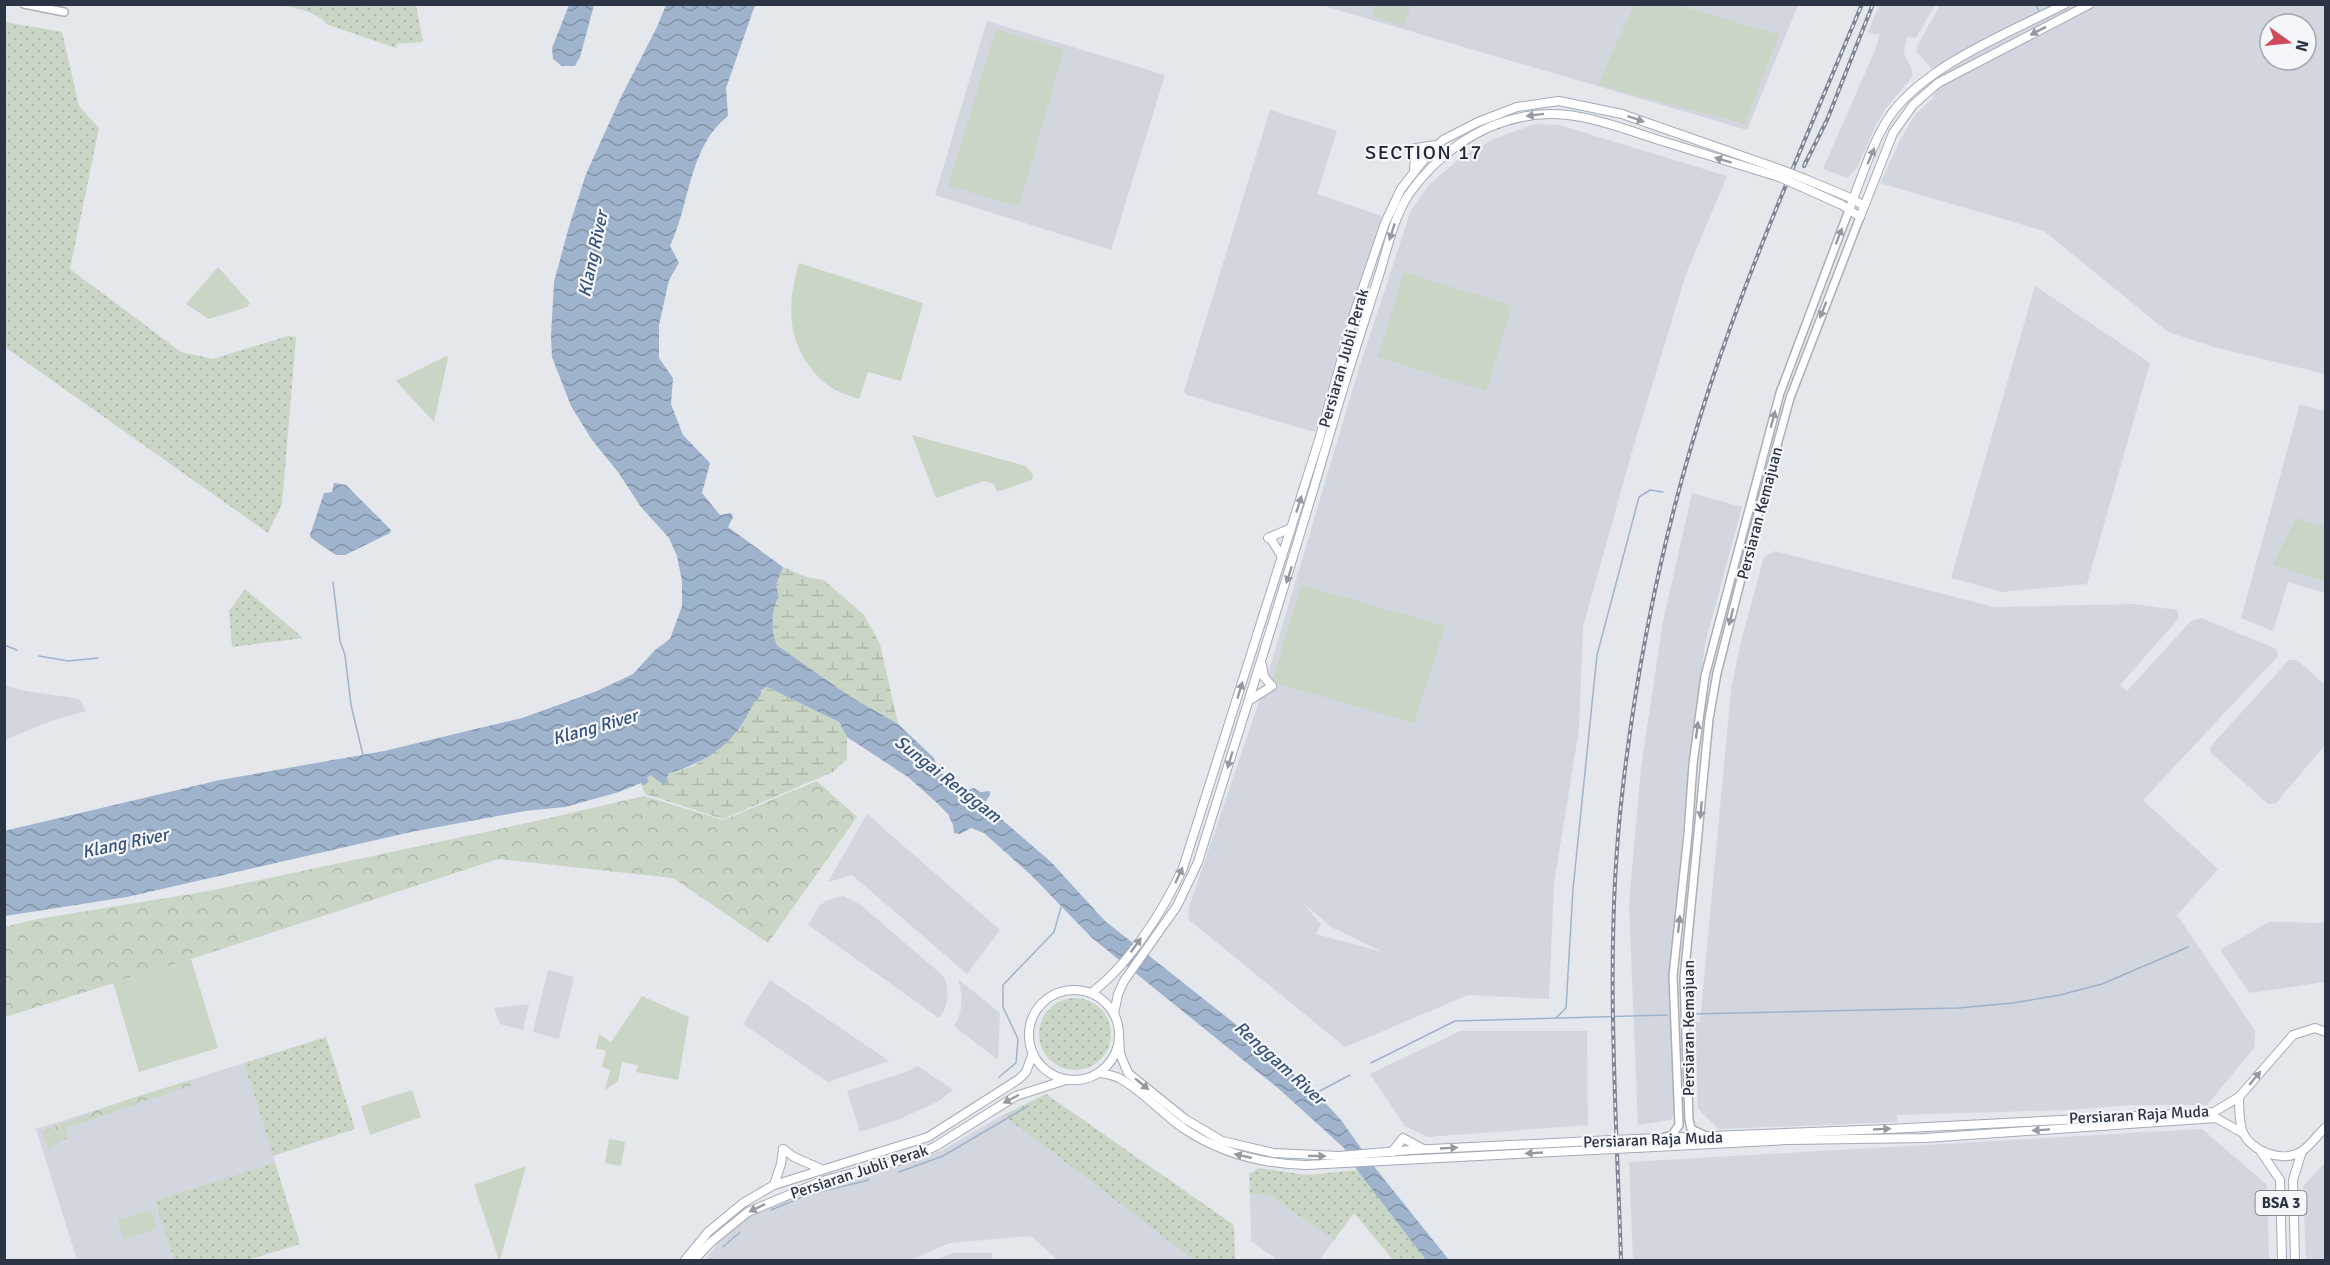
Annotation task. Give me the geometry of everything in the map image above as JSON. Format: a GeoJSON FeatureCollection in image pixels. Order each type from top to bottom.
{"type":"FeatureCollection","features":[{"type":"Feature","properties":{"kind":"main road"},"geometry":{"type":"LineString","coordinates":[[24,4],[64,12]]}},
{"type":"Feature","properties":{"kind":"main road","name":"Persiaran Kemajuan"},"geometry":{"type":"LineString","coordinates":[[1660,1138],[1672,1135],[1677,1130],[1680,1119],[1673,976],[1693,764],[1705,676],[1778,402],[1853,199],[1883,129],[1892,114],[1915,88],[1933,74],[2065,4]]}},
{"type":"Feature","properties":{"kind":"main road","name":"Persiaran Kemajuan"},"geometry":{"type":"LineString","coordinates":[[1709,1137],[1696,1133],[1690,1125],[1684,1004],[1684,979],[1705,764],[1717,673],[1794,387],[1893,133],[1913,105],[1938,83],[2091,4]]}},
{"type":"Feature","properties":{"kind":"main road","name":"Persiaran Jubli Perak"},"geometry":{"type":"LineString","coordinates":[[1091,993],[1110,979],[1150,925],[1183,868],[1319,440],[1353,317],[1385,223],[1401,189],[1438,144],[1478,122],[1517,107],[1558,101],[1622,114],[1803,183],[1853,199],[1864,206]]}},
{"type":"Feature","properties":{"kind":"main road"},"geometry":{"type":"LineString","coordinates":[[1593,107],[1607,123]]}},
{"type":"Feature","properties":{"kind":"main road","name":"Persiaran Jubli Perak"},"geometry":{"type":"LineString","coordinates":[[1114,1014],[1118,994],[1131,970],[1183,897],[1198,862],[1299,542],[1349,368],[1394,226],[1409,194],[1444,156],[1473,135],[1491,126],[1540,113],[1565,113],[1607,123],[1781,174]]}},
{"type":"Feature","properties":{"kind":"main road"},"geometry":{"type":"LineString","coordinates":[[1414,171],[1415,159],[1410,149],[1438,144]]}},
{"type":"Feature","properties":{"kind":"main road"},"geometry":{"type":"LineString","coordinates":[[1426,157],[1444,156]]}},
{"type":"Feature","properties":{"kind":"main road","name":"Persiaran Jubli Perak"},"geometry":{"type":"LineString","coordinates":[[1803,183],[1860,217]]}},
{"type":"Feature","properties":{"kind":"main road"},"geometry":{"type":"LineString","coordinates":[[1282,557],[1270,538],[1291,528]]}},
{"type":"Feature","properties":{"kind":"main road"},"geometry":{"type":"LineString","coordinates":[[1286,544],[1293,545],[1299,542]]}},
{"type":"Feature","properties":{"kind":"main road"},"geometry":{"type":"LineString","coordinates":[[1248,700],[1272,686],[1262,673],[1262,658]]}},
{"type":"Feature","properties":{"kind":"main road"},"geometry":{"type":"LineString","coordinates":[[1693,764],[1705,764]]}},
{"type":"Feature","properties":{"kind":"main road"},"geometry":{"type":"LineString","coordinates":[[1076,990],[1091,993],[1104,1002],[1114,1014],[1119,1034],[1114,1056],[1099,1073],[1089,1078],[1066,1080],[1052,1075],[1033,1053],[1029,1038],[1031,1023],[1037,1010],[1048,999],[1061,992],[1076,990]]}},
{"type":"Feature","properties":{"kind":"main road","name":"Persiaran Raja Muda"},"geometry":{"type":"LineString","coordinates":[[1635,1143],[1660,1138],[2214,1112],[2239,1097],[2293,1035],[2325,1025]]}},
{"type":"Feature","properties":{"kind":"main road"},"geometry":{"type":"LineString","coordinates":[[2315,1028],[2325,1032]]}},
{"type":"Feature","properties":{"kind":"main road","name":"Persiaran Raja Muda"},"geometry":{"type":"LineString","coordinates":[[1119,1034],[1120,1054],[1128,1073],[1185,1119],[1222,1141],[1274,1153],[1375,1162],[1593,1145]]}},
{"type":"Feature","properties":{"kind":"main road","name":"Persiaran Jubli Perak"},"geometry":{"type":"LineString","coordinates":[[685,1260],[708,1232],[742,1203],[774,1185],[928,1137],[1019,1079],[1026,1072],[1033,1053]]}},
{"type":"Feature","properties":{"kind":"main road","name":"Persiaran Raja Muda"},"geometry":{"type":"LineString","coordinates":[[1099,1073],[1121,1079],[1184,1129],[1235,1154],[1289,1165],[1424,1149],[1925,1138],[2216,1118],[2242,1133],[2261,1152]]}},
{"type":"Feature","properties":{"kind":"main road","name":"Persiaran Jubli Perak"},"geometry":{"type":"LineString","coordinates":[[694,1260],[711,1242],[748,1212],[822,1181],[913,1156],[936,1146],[1016,1096],[1066,1080]]}},
{"type":"Feature","properties":{"kind":"main road"},"geometry":{"type":"LineString","coordinates":[[2239,1097],[2242,1133]]}},
{"type":"Feature","properties":{"kind":"main road"},"geometry":{"type":"LineString","coordinates":[[2261,1152],[2284,1155],[2302,1151],[2325,1127]]}},
{"type":"Feature","properties":{"kind":"main road"},"geometry":{"type":"LineString","coordinates":[[1392,1152],[1403,1138],[1424,1149]]}},
{"type":"Feature","properties":{"kind":"main road"},"geometry":{"type":"LineString","coordinates":[[774,1185],[783,1149],[794,1157],[822,1169]]}},
{"type":"Feature","properties":{"kind":"main road","name":"BSA 3"},"geometry":{"type":"LineString","coordinates":[[2295,1260],[2293,1180],[2302,1151]]}},
{"type":"Feature","properties":{"kind":"main road","name":"BSA 3"},"geometry":{"type":"LineString","coordinates":[[2261,1152],[2280,1180],[2282,1260]]}},
{"type":"Feature","properties":{"kind":"main road"},"geometry":{"type":"LineString","coordinates":[[794,1178],[803,1182],[822,1181]]}},
{"type":"Feature","properties":{"kind":"shaded area"},"geometry":{"type":"Polygon","coordinates":[[[1880,4],[1935,5],[1916,38],[1908,36],[1905,44],[1904,54],[1913,76],[1886,108],[1857,168],[1847,178],[1823,169],[1876,48],[1880,32],[1878,35],[1868,32],[1880,4]]]}},
{"type":"Feature","properties":{"kind":"shaded area"},"geometry":{"type":"Polygon","coordinates":[[[1321,5],[1798,5],[1747,130],[1321,5]]]}},
{"type":"Feature","properties":{"kind":"shaded area"},"geometry":{"type":"Polygon","coordinates":[[[1940,5],[2325,5],[2325,374],[2214,347],[2168,332],[2044,231],[1880,183],[1914,116],[1932,99],[1940,78],[1917,52],[1917,46],[1940,5]]]}},
{"type":"Feature","properties":{"kind":"shaded area"},"geometry":{"type":"Polygon","coordinates":[[[987,21],[1165,75],[1111,250],[935,195],[987,21]]]}},
{"type":"Feature","properties":{"kind":"shaded area"},"geometry":{"type":"Polygon","coordinates":[[[1270,110],[1337,131],[1317,194],[1382,216],[1315,432],[1187,395],[1184,391],[1270,110]]]}},
{"type":"Feature","properties":{"kind":"shaded area"},"geometry":{"type":"Polygon","coordinates":[[[1535,124],[1559,125],[1727,176],[1686,274],[1633,448],[1583,627],[1579,729],[1554,883],[1549,999],[1468,995],[1345,1047],[1188,919],[1189,907],[1265,684],[1360,365],[1411,210],[1431,183],[1459,159],[1494,139],[1535,124]],[[1301,901],[1321,924],[1316,934],[1383,952],[1331,927],[1301,901]]]}},
{"type":"Feature","properties":{"kind":"shaded area"},"geometry":{"type":"Polygon","coordinates":[[[2035,286],[2150,363],[2087,584],[2002,592],[1951,578],[2035,286]]]}},
{"type":"Feature","properties":{"kind":"shaded area"},"geometry":{"type":"Polygon","coordinates":[[[2300,404],[2325,411],[2325,593],[2288,582],[2273,631],[2241,618],[2300,404]]]}},
{"type":"Feature","properties":{"kind":"shaded area"},"geometry":{"type":"Polygon","coordinates":[[[1692,493],[1742,507],[1705,644],[1685,808],[1669,980],[1675,1112],[1671,1120],[1638,1125],[1629,905],[1641,767],[1663,622],[1692,493]]]}},
{"type":"Feature","properties":{"kind":"shaded area"},"geometry":{"type":"Polygon","coordinates":[[[1775,551],[1994,607],[2133,604],[2177,610],[2179,618],[2120,685],[2127,691],[2191,621],[2201,618],[2277,649],[2278,656],[2143,800],[2218,869],[2177,915],[2255,1031],[2254,1048],[2207,1105],[2131,1105],[2071,1110],[1897,1115],[1897,1122],[1719,1129],[1698,1109],[1695,1022],[1700,1022],[1731,690],[1741,641],[1764,557],[1775,551]]]}},
{"type":"Feature","properties":{"kind":"shaded area"},"geometry":{"type":"Polygon","coordinates":[[[2289,660],[2297,660],[2325,685],[2325,745],[2275,804],[2268,804],[2211,753],[2210,747],[2289,660]]]}},
{"type":"Feature","properties":{"kind":"shaded area"},"geometry":{"type":"Polygon","coordinates":[[[5,685],[20,690],[79,699],[86,711],[48,722],[5,740],[5,685]]]}},
{"type":"Feature","properties":{"kind":"shaded area"},"geometry":{"type":"Polygon","coordinates":[[[867,814],[1000,930],[967,974],[852,875],[828,882],[867,814]]]}},
{"type":"Feature","properties":{"kind":"shaded area"},"geometry":{"type":"Polygon","coordinates":[[[843,896],[861,905],[942,975],[946,981],[948,997],[944,1011],[939,1018],[808,925],[820,905],[843,896]]]}},
{"type":"Feature","properties":{"kind":"shaded area"},"geometry":{"type":"Polygon","coordinates":[[[2269,922],[2325,923],[2325,982],[2250,993],[2220,950],[2269,922]]]}},
{"type":"Feature","properties":{"kind":"shaded area"},"geometry":{"type":"Polygon","coordinates":[[[548,970],[574,977],[559,1039],[533,1032],[548,970]]]}},
{"type":"Feature","properties":{"kind":"shaded area"},"geometry":{"type":"Polygon","coordinates":[[[958,979],[1000,1013],[998,1060],[954,1026],[961,1008],[962,995],[958,979]]]}},
{"type":"Feature","properties":{"kind":"shaded area"},"geometry":{"type":"Polygon","coordinates":[[[770,980],[889,1061],[828,1082],[743,1024],[770,980]]]}},
{"type":"Feature","properties":{"kind":"shaded area"},"geometry":{"type":"Polygon","coordinates":[[[529,1004],[523,1030],[500,1024],[494,1008],[529,1004]]]}},
{"type":"Feature","properties":{"kind":"shaded area"},"geometry":{"type":"Polygon","coordinates":[[[1460,1031],[1587,1031],[1588,1125],[1428,1137],[1405,1126],[1370,1074],[1460,1031]]]}},
{"type":"Feature","properties":{"kind":"shaded area"},"geometry":{"type":"Polygon","coordinates":[[[244,1063],[275,1162],[155,1201],[174,1260],[77,1260],[36,1129],[244,1063]]]}},
{"type":"Feature","properties":{"kind":"shaded area"},"geometry":{"type":"Polygon","coordinates":[[[918,1066],[953,1090],[939,1101],[900,1119],[860,1132],[847,1091],[918,1066]]]}},
{"type":"Feature","properties":{"kind":"shaded area"},"geometry":{"type":"Polygon","coordinates":[[[1003,1115],[1194,1260],[1058,1260],[1031,1236],[949,1243],[911,1260],[705,1260],[719,1242],[753,1213],[817,1187],[891,1168],[941,1151],[1003,1115]]]}},
{"type":"Feature","properties":{"kind":"shaded area"},"geometry":{"type":"Polygon","coordinates":[[[2202,1129],[2267,1185],[2269,1260],[1633,1260],[1629,1162],[2202,1129]]]}},
{"type":"Feature","properties":{"kind":"shaded area"},"geometry":{"type":"Polygon","coordinates":[[[2325,1163],[2325,1260],[2306,1260],[2303,1186],[2325,1163]]]}},
{"type":"Feature","properties":{"kind":"shaded area"},"geometry":{"type":"Polygon","coordinates":[[[1250,1194],[1269,1195],[1334,1240],[1320,1260],[1278,1260],[1251,1241],[1250,1194]]]}},
{"type":"Feature","properties":{"kind":"shaded area"},"geometry":{"type":"Polygon","coordinates":[[[952,1253],[992,1253],[992,1260],[935,1260],[952,1253]]]}},
{"type":"Feature","properties":{"kind":"green space"},"geometry":{"type":"Polygon","coordinates":[[[282,5],[416,5],[423,42],[397,44],[396,48],[326,24],[318,16],[306,11],[282,5]]]}},
{"type":"Feature","properties":{"kind":"green space"},"geometry":{"type":"Polygon","coordinates":[[[1376,5],[1411,5],[1404,26],[1372,16],[1376,5]]]}},
{"type":"Feature","properties":{"kind":"green space"},"geometry":{"type":"Polygon","coordinates":[[[1634,5],[1678,5],[1779,35],[1745,124],[1598,85],[1634,5]]]}},
{"type":"Feature","properties":{"kind":"green space"},"geometry":{"type":"Polygon","coordinates":[[[5,22],[62,32],[79,106],[99,128],[70,269],[181,352],[213,359],[288,336],[296,337],[282,504],[268,533],[5,347],[5,22]]]}},
{"type":"Feature","properties":{"kind":"green space"},"geometry":{"type":"Polygon","coordinates":[[[996,29],[1064,49],[1019,206],[948,186],[996,29]]]}},
{"type":"Feature","properties":{"kind":"green space"},"geometry":{"type":"Polygon","coordinates":[[[799,263],[923,303],[901,381],[868,372],[859,399],[832,388],[815,373],[797,345],[793,329],[792,297],[799,263]]]}},
{"type":"Feature","properties":{"kind":"green space"},"geometry":{"type":"Polygon","coordinates":[[[218,267],[250,303],[247,307],[209,319],[186,304],[218,267]]]}},
{"type":"Feature","properties":{"kind":"green space"},"geometry":{"type":"Polygon","coordinates":[[[1404,272],[1512,306],[1486,391],[1378,357],[1404,272]]]}},
{"type":"Feature","properties":{"kind":"green space"},"geometry":{"type":"Polygon","coordinates":[[[446,356],[448,358],[434,422],[396,381],[446,356]]]}},
{"type":"Feature","properties":{"kind":"green space"},"geometry":{"type":"Polygon","coordinates":[[[912,435],[1026,466],[1033,475],[1032,480],[997,492],[994,484],[984,481],[936,498],[912,435]]]}},
{"type":"Feature","properties":{"kind":"green space"},"geometry":{"type":"Polygon","coordinates":[[[2296,518],[2325,527],[2325,581],[2273,565],[2296,518]]]}},
{"type":"Feature","properties":{"kind":"green space"},"geometry":{"type":"Polygon","coordinates":[[[783,567],[807,577],[824,580],[864,615],[880,644],[898,724],[851,697],[778,646],[772,621],[779,597],[776,585],[783,567]]]}},
{"type":"Feature","properties":{"kind":"green space"},"geometry":{"type":"Polygon","coordinates":[[[1301,585],[1445,626],[1414,723],[1272,682],[1301,585]]]}},
{"type":"Feature","properties":{"kind":"green space"},"geometry":{"type":"Polygon","coordinates":[[[245,589],[303,638],[232,647],[229,611],[245,589]]]}},
{"type":"Feature","properties":{"kind":"green space"},"geometry":{"type":"Polygon","coordinates":[[[767,687],[839,722],[847,737],[847,759],[833,772],[723,819],[645,794],[641,783],[649,781],[647,779],[650,774],[666,779],[668,773],[694,766],[742,726],[753,703],[761,695],[761,690],[767,687]]]}},
{"type":"Feature","properties":{"kind":"green space"},"geometry":{"type":"Polygon","coordinates":[[[817,781],[857,817],[768,943],[673,878],[498,859],[5,1017],[4,927],[38,919],[203,892],[644,796],[723,820],[817,781]]]}},
{"type":"Feature","properties":{"kind":"green space"},"geometry":{"type":"Polygon","coordinates":[[[191,959],[218,1048],[139,1072],[113,982],[191,959]]]}},
{"type":"Feature","properties":{"kind":"green space"},"geometry":{"type":"Polygon","coordinates":[[[642,996],[689,1017],[678,1080],[636,1072],[638,1065],[622,1062],[618,1081],[605,1090],[610,1070],[602,1067],[606,1051],[596,1048],[599,1034],[611,1042],[642,996]]]}},
{"type":"Feature","properties":{"kind":"green space"},"geometry":{"type":"Polygon","coordinates":[[[1075,998],[1095,1004],[1105,1014],[1111,1034],[1105,1054],[1095,1064],[1075,1070],[1055,1064],[1045,1054],[1039,1034],[1045,1014],[1055,1004],[1075,998]]]}},
{"type":"Feature","properties":{"kind":"green space"},"geometry":{"type":"Polygon","coordinates":[[[326,1037],[355,1129],[273,1156],[244,1063],[326,1037]]]}},
{"type":"Feature","properties":{"kind":"green space"},"geometry":{"type":"Polygon","coordinates":[[[191,1080],[192,1085],[66,1128],[67,1138],[48,1149],[41,1131],[123,1101],[191,1080]]]}},
{"type":"Feature","properties":{"kind":"green space"},"geometry":{"type":"Polygon","coordinates":[[[412,1090],[421,1117],[370,1135],[361,1106],[412,1090]]]}},
{"type":"Feature","properties":{"kind":"green space"},"geometry":{"type":"Polygon","coordinates":[[[1046,1094],[1234,1225],[1235,1260],[1194,1260],[1003,1115],[1046,1094]]]}},
{"type":"Feature","properties":{"kind":"green space"},"geometry":{"type":"Polygon","coordinates":[[[609,1139],[625,1142],[621,1166],[605,1163],[609,1139]]]}},
{"type":"Feature","properties":{"kind":"green space"},"geometry":{"type":"Polygon","coordinates":[[[275,1162],[300,1244],[248,1260],[174,1260],[155,1201],[275,1162]]]}},
{"type":"Feature","properties":{"kind":"green space"},"geometry":{"type":"Polygon","coordinates":[[[526,1166],[500,1260],[499,1260],[474,1185],[526,1166]]]}},
{"type":"Feature","properties":{"kind":"green space"},"geometry":{"type":"Polygon","coordinates":[[[1259,1168],[1307,1175],[1357,1170],[1426,1260],[1393,1260],[1354,1213],[1334,1240],[1269,1195],[1250,1194],[1249,1174],[1259,1168]]]}},
{"type":"Feature","properties":{"kind":"green space"},"geometry":{"type":"Polygon","coordinates":[[[151,1210],[157,1229],[124,1239],[118,1220],[151,1210]]]}},
{"type":"Feature","properties":{"kind":"water"},"geometry":{"type":"Polygon","coordinates":[[[569,5],[594,5],[580,57],[575,66],[562,66],[553,59],[552,48],[569,5]]]}},
{"type":"Feature","properties":{"kind":"water"},"geometry":{"type":"Polygon","coordinates":[[[666,5],[755,5],[726,88],[728,116],[715,128],[705,143],[670,246],[679,263],[669,280],[659,325],[659,358],[673,378],[671,404],[683,435],[710,463],[702,493],[720,515],[731,513],[733,517],[728,527],[783,567],[776,585],[779,597],[772,621],[778,646],[851,697],[898,724],[933,757],[941,773],[968,789],[974,788],[980,792],[990,791],[983,813],[999,817],[1051,862],[1105,921],[1243,1030],[1321,1098],[1341,1120],[1376,1169],[1449,1260],[1426,1260],[1357,1170],[1344,1148],[1279,1089],[1092,938],[1031,875],[984,833],[971,828],[960,834],[954,833],[948,814],[937,803],[908,777],[847,737],[839,722],[767,687],[761,690],[761,695],[744,722],[726,743],[700,761],[669,773],[664,785],[650,775],[647,778],[649,782],[644,785],[641,783],[619,792],[565,807],[525,811],[411,832],[127,897],[5,916],[4,831],[220,780],[384,751],[522,718],[597,691],[633,674],[655,650],[670,639],[682,606],[682,581],[677,556],[669,538],[641,507],[618,472],[592,440],[571,406],[552,357],[551,336],[554,282],[586,174],[666,5]]]}},
{"type":"Feature","properties":{"kind":"water"},"geometry":{"type":"Polygon","coordinates":[[[334,483],[346,485],[391,530],[390,533],[345,555],[336,555],[311,538],[324,493],[332,492],[334,483]]]}},
{"type":"Feature","properties":{"kind":"waterway"},"geometry":{"type":"LineString","coordinates":[[2035,4],[2039,11]]}},
{"type":"Feature","properties":{"kind":"waterway"},"geometry":{"type":"LineString","coordinates":[[1556,1018],[1566,1008],[1573,889],[1597,655],[1639,497],[1650,490],[1663,492]]}},
{"type":"Feature","properties":{"kind":"waterway"},"geometry":{"type":"LineString","coordinates":[[333,582],[351,705],[363,755]]}},
{"type":"Feature","properties":{"kind":"waterway"},"geometry":{"type":"LineString","coordinates":[[4,645],[17,650]]}},
{"type":"Feature","properties":{"kind":"waterway"},"geometry":{"type":"LineString","coordinates":[[39,656],[68,661],[98,658]]}},
{"type":"Feature","properties":{"kind":"waterway"},"geometry":{"type":"LineString","coordinates":[[999,1077],[1016,1063],[1018,1039],[1003,1007],[1003,985],[1054,932],[1061,907]]}},
{"type":"Feature","properties":{"kind":"waterway"},"geometry":{"type":"LineString","coordinates":[[1692,1014],[1958,1008],[2013,1003],[2060,995],[2102,984],[2188,947]]}},
{"type":"Feature","properties":{"kind":"waterway"},"geometry":{"type":"LineString","coordinates":[[1371,1063],[1455,1021],[1667,1015]]}},
{"type":"Feature","properties":{"kind":"waterway","name":"Renggam River"},"geometry":{"type":"LineString","coordinates":[[1316,1093],[1350,1075]]}},
{"type":"Feature","properties":{"kind":"waterway"},"geometry":{"type":"LineString","coordinates":[[899,1172],[943,1156],[1028,1106]]}},
{"type":"Feature","properties":{"kind":"waterway"},"geometry":{"type":"LineString","coordinates":[[771,1210],[807,1195],[869,1180]]}},
{"type":"Feature","properties":{"kind":"waterway"},"geometry":{"type":"LineString","coordinates":[[723,1247],[740,1232]]}},
{"type":"Feature","properties":{"kind":"railway"},"geometry":{"type":"LineString","coordinates":[[1621,1260],[1614,1082],[1614,904],[1623,786],[1646,634],[1668,534],[1710,386],[1763,241],[1862,4]]}},
{"type":"Feature","properties":{"kind":"railway"},"geometry":{"type":"LineString","coordinates":[[1804,166],[1827,120],[1873,4]]}},
{"type":"Feature","properties":{"kind":"district","name":"SECTION 17"},"geometry":{"type":"Point","coordinates":[1424,152]}},
{"type":"Feature","properties":{"kind":"water label","name":"Klang River"},"geometry":{"type":"Point","coordinates":[593,254]}},
{"type":"Feature","properties":{"kind":"water label","name":"Klang River"},"geometry":{"type":"Point","coordinates":[595,727]}},
{"type":"Feature","properties":{"kind":"water label","name":"Sungai Renggam"},"geometry":{"type":"Point","coordinates":[948,779]}},
{"type":"Feature","properties":{"kind":"water label","name":"Klang River"},"geometry":{"type":"Point","coordinates":[125,843]}}]}
